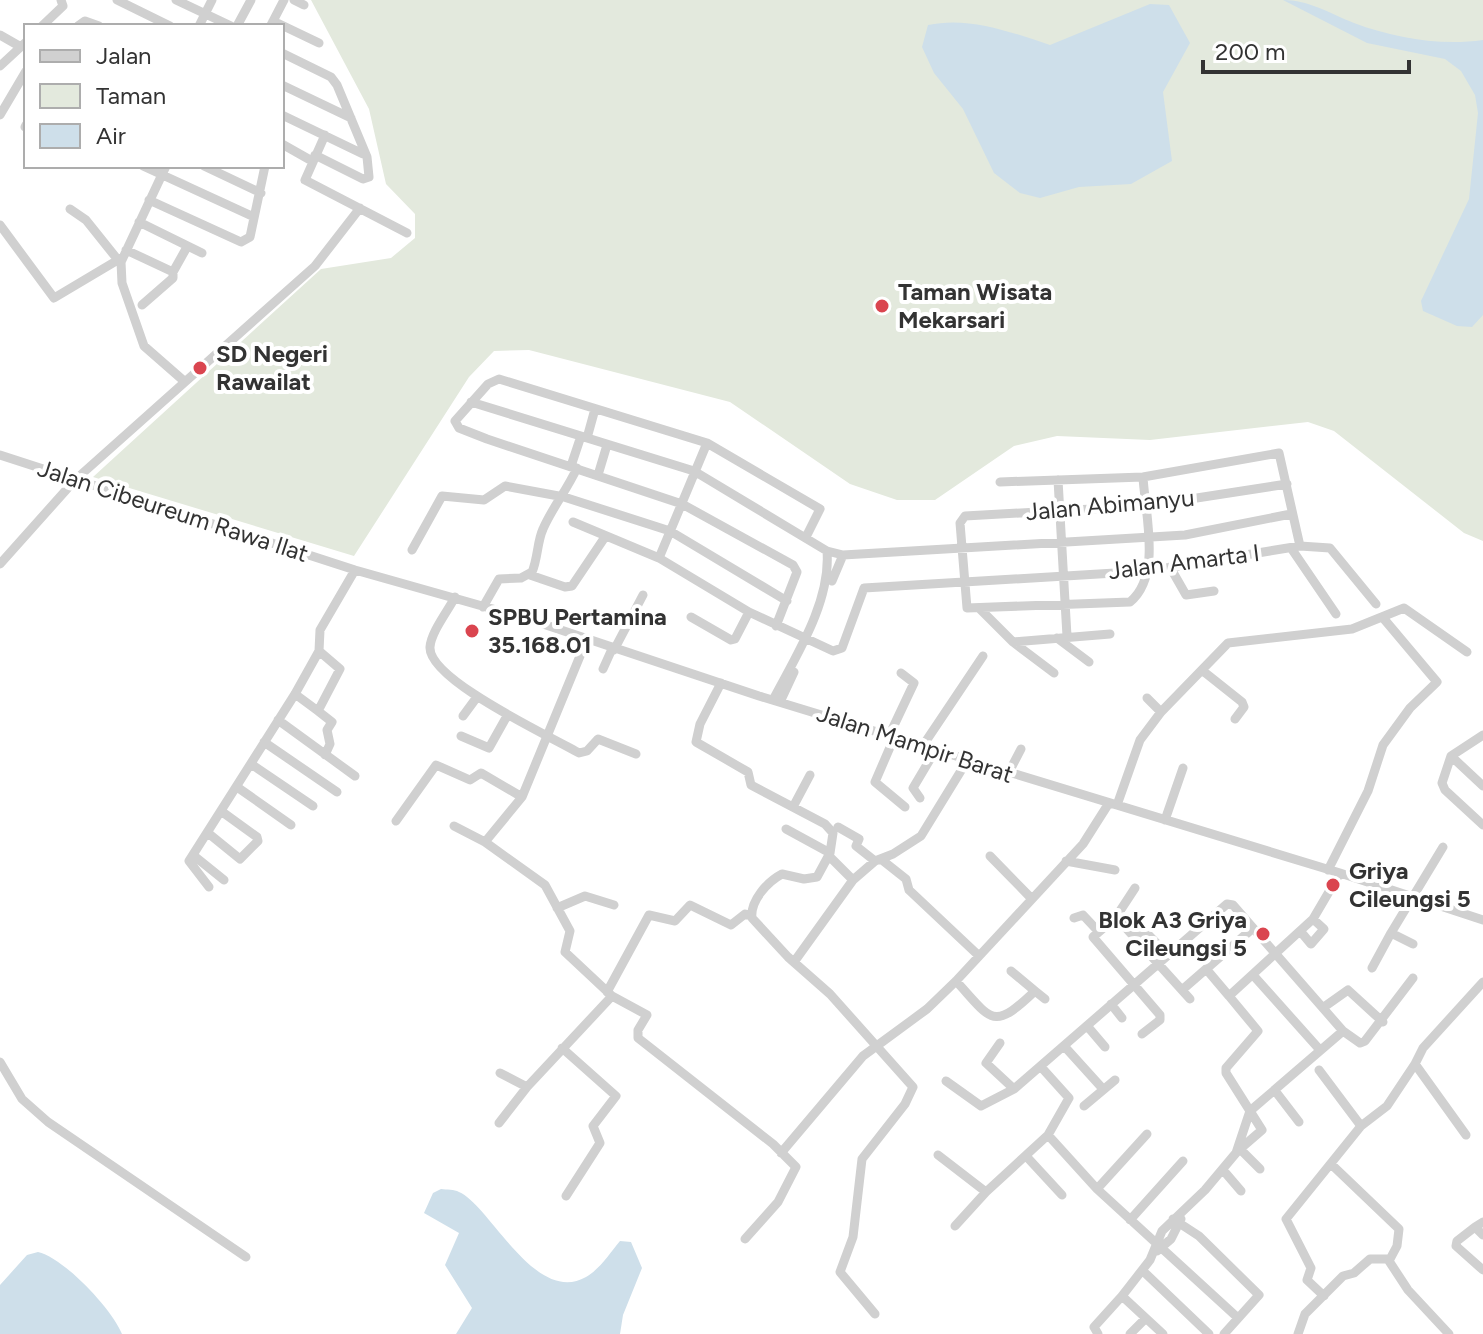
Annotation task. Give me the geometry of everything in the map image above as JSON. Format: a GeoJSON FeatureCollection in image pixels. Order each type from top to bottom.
{"type":"FeatureCollection","features":[{"type":"Feature","properties":{"kind":"street"},"geometry":{"type":"LineString","coordinates":[[44,24],[63,6],[61,0]]}},
{"type":"Feature","properties":{"kind":"street"},"geometry":{"type":"LineString","coordinates":[[117,0],[166,24]]}},
{"type":"Feature","properties":{"kind":"street"},"geometry":{"type":"LineString","coordinates":[[176,0],[227,24]]}},
{"type":"Feature","properties":{"kind":"street"},"geometry":{"type":"LineString","coordinates":[[200,24],[212,0]]}},
{"type":"Feature","properties":{"kind":"street"},"geometry":{"type":"LineString","coordinates":[[238,24],[251,0]]}},
{"type":"Feature","properties":{"kind":"street"},"geometry":{"type":"LineString","coordinates":[[272,23],[284,0]]}},
{"type":"Feature","properties":{"kind":"street"},"geometry":{"type":"LineString","coordinates":[[294,0],[304,5]]}},
{"type":"Feature","properties":{"kind":"street"},"geometry":{"type":"LineString","coordinates":[[284,28],[319,43]]}},
{"type":"Feature","properties":{"kind":"street"},"geometry":{"type":"LineString","coordinates":[[0,35],[24,44],[0,66]]}},
{"type":"Feature","properties":{"kind":"street"},"geometry":{"type":"LineString","coordinates":[[284,54],[331,77],[343,94],[369,177],[363,179],[284,145]]}},
{"type":"Feature","properties":{"kind":"street"},"geometry":{"type":"LineString","coordinates":[[0,115],[24,76]]}},
{"type":"Feature","properties":{"kind":"street"},"geometry":{"type":"LineString","coordinates":[[284,86],[351,118]]}},
{"type":"Feature","properties":{"kind":"street"},"geometry":{"type":"LineString","coordinates":[[284,116],[363,154]]}},
{"type":"Feature","properties":{"kind":"street"},"geometry":{"type":"LineString","coordinates":[[325,135],[305,180],[407,233]]}},
{"type":"Feature","properties":{"kind":"street"},"geometry":{"type":"LineString","coordinates":[[192,185],[201,168]]}},
{"type":"Feature","properties":{"kind":"street"},"geometry":{"type":"LineString","coordinates":[[206,168],[261,193]]}},
{"type":"Feature","properties":{"kind":"street"},"geometry":{"type":"LineString","coordinates":[[149,200],[236,242],[250,237],[265,168]]}},
{"type":"Feature","properties":{"kind":"street"},"geometry":{"type":"LineString","coordinates":[[184,381],[144,346],[122,283],[123,256],[164,170],[254,217]]}},
{"type":"Feature","properties":{"kind":"street"},"geometry":{"type":"LineString","coordinates":[[0,564],[70,486],[315,266],[360,208]]}},
{"type":"Feature","properties":{"kind":"street"},"geometry":{"type":"LineString","coordinates":[[70,209],[123,256],[173,272]]}},
{"type":"Feature","properties":{"kind":"street"},"geometry":{"type":"LineString","coordinates":[[139,222],[202,253]]}},
{"type":"Feature","properties":{"kind":"street"},"geometry":{"type":"LineString","coordinates":[[0,225],[54,298],[123,256]]}},
{"type":"Feature","properties":{"kind":"street"},"geometry":{"type":"LineString","coordinates":[[142,305],[173,278],[173,272],[187,247]]}},
{"type":"Feature","properties":{"kind":"street"},"geometry":{"type":"LineString","coordinates":[[776,626],[796,567],[682,504],[459,428],[455,421],[488,384],[499,379],[707,443],[820,509],[806,537]]}},
{"type":"Feature","properties":{"kind":"street"},"geometry":{"type":"LineString","coordinates":[[471,402],[694,471],[827,551],[843,555],[1185,535],[1291,514]]}},
{"type":"Feature","properties":{"kind":"street"},"geometry":{"type":"LineString","coordinates":[[530,575],[540,550],[542,530],[564,497],[595,409]]}},
{"type":"Feature","properties":{"kind":"street"},"geometry":{"type":"LineString","coordinates":[[659,558],[707,443]]}},
{"type":"Feature","properties":{"kind":"street"},"geometry":{"type":"LineString","coordinates":[[598,475],[607,445]]}},
{"type":"Feature","properties":{"kind":"street"},"geometry":{"type":"LineString","coordinates":[[1000,482],[1143,477],[1279,453],[1287,484],[1295,547],[1336,614]]}},
{"type":"Feature","properties":{"kind":"street","name":"Jalan Cibeureum Rawa Ilat"},"geometry":{"type":"LineString","coordinates":[[0,455],[70,486],[351,568]]}},
{"type":"Feature","properties":{"kind":"street"},"geometry":{"type":"LineString","coordinates":[[961,547],[967,608],[1130,602],[1148,571],[1143,477]]}},
{"type":"Feature","properties":{"kind":"street"},"geometry":{"type":"LineString","coordinates":[[1058,480],[1065,605],[1062,637]]}},
{"type":"Feature","properties":{"kind":"street","name":"Jalan Abimanyu"},"geometry":{"type":"LineString","coordinates":[[961,547],[960,523],[965,516],[1145,506],[1287,484]]}},
{"type":"Feature","properties":{"kind":"street"},"geometry":{"type":"LineString","coordinates":[[412,550],[442,496],[484,500],[505,486],[564,497],[670,531],[787,601]]}},
{"type":"Feature","properties":{"kind":"street"},"geometry":{"type":"LineString","coordinates":[[573,522],[659,558],[749,612],[808,639]]}},
{"type":"Feature","properties":{"kind":"street"},"geometry":{"type":"LineString","coordinates":[[483,607],[499,579],[530,575],[565,587],[572,586],[605,537]]}},
{"type":"Feature","properties":{"kind":"street","name":"Jalan Amarta I"},"geometry":{"type":"LineString","coordinates":[[808,639],[833,651],[842,648],[864,588],[1148,571],[1295,547],[1330,548],[1376,604]]}},
{"type":"Feature","properties":{"kind":"street"},"geometry":{"type":"LineString","coordinates":[[827,551],[832,574]]}},
{"type":"Feature","properties":{"kind":"street"},"geometry":{"type":"LineString","coordinates":[[777,701],[808,639],[832,574],[843,555]]}},
{"type":"Feature","properties":{"kind":"street"},"geometry":{"type":"LineString","coordinates":[[1170,567],[1186,595],[1214,591]]}},
{"type":"Feature","properties":{"kind":"street"},"geometry":{"type":"LineString","coordinates":[[209,887],[189,866],[193,855],[319,651],[320,630],[351,568]]}},
{"type":"Feature","properties":{"kind":"street","name":"Jalan Mampir Barat"},"geometry":{"type":"LineString","coordinates":[[351,568],[455,597],[922,747],[1340,873],[1483,920]]}},
{"type":"Feature","properties":{"kind":"street"},"geometry":{"type":"LineString","coordinates":[[603,669],[643,595]]}},
{"type":"Feature","properties":{"kind":"street"},"geometry":{"type":"LineString","coordinates":[[455,597],[430,651],[439,665],[477,697],[507,716],[579,753],[587,751],[598,739],[636,754]]}},
{"type":"Feature","properties":{"kind":"street"},"geometry":{"type":"LineString","coordinates":[[781,1153],[840,1080],[877,1045],[927,1009],[956,981],[977,954],[1083,844],[1113,804],[1136,747],[1161,712],[1235,641],[1253,643],[1352,629],[1408,608],[1467,652]]}},
{"type":"Feature","properties":{"kind":"street"},"geometry":{"type":"LineString","coordinates":[[980,609],[1013,642],[1054,673]]}},
{"type":"Feature","properties":{"kind":"street"},"geometry":{"type":"LineString","coordinates":[[691,617],[731,640],[735,639],[749,612]]}},
{"type":"Feature","properties":{"kind":"street"},"geometry":{"type":"LineString","coordinates":[[1328,870],[1368,791],[1383,745],[1410,708],[1437,682],[1384,619]]}},
{"type":"Feature","properties":{"kind":"street"},"geometry":{"type":"LineString","coordinates":[[1013,642],[1110,634]]}},
{"type":"Feature","properties":{"kind":"street"},"geometry":{"type":"LineString","coordinates":[[1062,637],[1089,662]]}},
{"type":"Feature","properties":{"kind":"street"},"geometry":{"type":"LineString","coordinates":[[485,842],[522,797],[587,639]]}},
{"type":"Feature","properties":{"kind":"street"},"geometry":{"type":"LineString","coordinates":[[318,711],[340,669],[319,651]]}},
{"type":"Feature","properties":{"kind":"street"},"geometry":{"type":"LineString","coordinates":[[922,747],[983,656]]}},
{"type":"Feature","properties":{"kind":"street"},"geometry":{"type":"LineString","coordinates":[[1203,671],[1242,702],[1244,707],[1235,719]]}},
{"type":"Feature","properties":{"kind":"street"},"geometry":{"type":"LineString","coordinates":[[901,673],[914,683],[875,782],[905,807]]}},
{"type":"Feature","properties":{"kind":"street"},"geometry":{"type":"LineString","coordinates":[[721,683],[700,724],[696,742],[748,772],[751,785],[831,829],[829,854],[817,877],[810,880],[794,874],[773,879],[757,898],[751,916]]}},
{"type":"Feature","properties":{"kind":"street"},"geometry":{"type":"LineString","coordinates":[[295,694],[332,722],[327,730],[330,744],[325,755]]}},
{"type":"Feature","properties":{"kind":"street"},"geometry":{"type":"LineString","coordinates":[[463,716],[477,697]]}},
{"type":"Feature","properties":{"kind":"street"},"geometry":{"type":"LineString","coordinates":[[1147,698],[1161,712]]}},
{"type":"Feature","properties":{"kind":"street"},"geometry":{"type":"LineString","coordinates":[[461,736],[489,748],[507,716]]}},
{"type":"Feature","properties":{"kind":"street"},"geometry":{"type":"LineString","coordinates":[[278,720],[355,776]]}},
{"type":"Feature","properties":{"kind":"street"},"geometry":{"type":"LineString","coordinates":[[1483,745],[1479,736],[1451,756],[1445,769],[1443,786],[1483,825]]}},
{"type":"Feature","properties":{"kind":"street"},"geometry":{"type":"LineString","coordinates":[[264,742],[337,792]]}},
{"type":"Feature","properties":{"kind":"street"},"geometry":{"type":"LineString","coordinates":[[1008,774],[1021,749]]}},
{"type":"Feature","properties":{"kind":"street"},"geometry":{"type":"LineString","coordinates":[[920,798],[913,788],[935,751]]}},
{"type":"Feature","properties":{"kind":"street"},"geometry":{"type":"LineString","coordinates":[[1451,756],[1483,786]]}},
{"type":"Feature","properties":{"kind":"street"},"geometry":{"type":"LineString","coordinates":[[794,962],[853,880],[878,860],[921,836],[967,761]]}},
{"type":"Feature","properties":{"kind":"street"},"geometry":{"type":"LineString","coordinates":[[251,764],[313,806]]}},
{"type":"Feature","properties":{"kind":"street"},"geometry":{"type":"LineString","coordinates":[[396,821],[436,765],[470,780],[481,773],[522,797]]}},
{"type":"Feature","properties":{"kind":"street"},"geometry":{"type":"LineString","coordinates":[[1165,820],[1183,768]]}},
{"type":"Feature","properties":{"kind":"street"},"geometry":{"type":"LineString","coordinates":[[793,807],[810,775]]}},
{"type":"Feature","properties":{"kind":"street"},"geometry":{"type":"LineString","coordinates":[[237,787],[291,825]]}},
{"type":"Feature","properties":{"kind":"street"},"geometry":{"type":"LineString","coordinates":[[208,833],[240,859],[258,841],[257,837],[221,811]]}},
{"type":"Feature","properties":{"kind":"street"},"geometry":{"type":"LineString","coordinates":[[454,826],[485,842],[545,885],[570,931],[565,952],[609,994],[647,1015],[638,1030],[638,1038],[781,1153],[795,1171],[778,1202],[751,1236],[745,1239]]}},
{"type":"Feature","properties":{"kind":"street"},"geometry":{"type":"LineString","coordinates":[[838,827],[859,839],[856,846],[906,879],[909,890],[977,954]]}},
{"type":"Feature","properties":{"kind":"street"},"geometry":{"type":"LineString","coordinates":[[786,829],[829,854],[853,880]]}},
{"type":"Feature","properties":{"kind":"street"},"geometry":{"type":"LineString","coordinates":[[1372,968],[1443,847]]}},
{"type":"Feature","properties":{"kind":"street"},"geometry":{"type":"LineString","coordinates":[[193,855],[224,880]]}},
{"type":"Feature","properties":{"kind":"street"},"geometry":{"type":"LineString","coordinates":[[990,856],[1031,898]]}},
{"type":"Feature","properties":{"kind":"street"},"geometry":{"type":"LineString","coordinates":[[1066,861],[1115,870]]}},
{"type":"Feature","properties":{"kind":"street"},"geometry":{"type":"LineString","coordinates":[[1229,996],[1313,919],[1340,873]]}},
{"type":"Feature","properties":{"kind":"street"},"geometry":{"type":"LineString","coordinates":[[1135,888],[1116,917],[1097,930],[1093,937],[1161,1016],[1142,1034]]}},
{"type":"Feature","properties":{"kind":"street"},"geometry":{"type":"LineString","coordinates":[[557,908],[585,896],[614,905]]}},
{"type":"Feature","properties":{"kind":"street"},"geometry":{"type":"LineString","coordinates":[[946,1081],[981,1106],[1014,1089],[1042,1068],[1227,904],[1233,905],[1343,1031],[1363,1043],[1383,1022],[1413,978]]}},
{"type":"Feature","properties":{"kind":"street"},"geometry":{"type":"LineString","coordinates":[[499,1123],[609,994],[649,915],[675,921],[690,905],[731,925],[745,914],[751,916],[794,962],[830,994],[913,1087],[905,1104],[862,1159],[853,1237],[839,1266],[840,1272],[875,1314]]}},
{"type":"Feature","properties":{"kind":"street"},"geometry":{"type":"LineString","coordinates":[[1074,918],[1083,915],[1097,930]]}},
{"type":"Feature","properties":{"kind":"street"},"geometry":{"type":"LineString","coordinates":[[1116,917],[1190,999]]}},
{"type":"Feature","properties":{"kind":"street"},"geometry":{"type":"LineString","coordinates":[[1301,932],[1311,944],[1321,936],[1324,929],[1313,919]]}},
{"type":"Feature","properties":{"kind":"street"},"geometry":{"type":"LineString","coordinates":[[1135,937],[1143,929],[1168,955]]}},
{"type":"Feature","properties":{"kind":"street"},"geometry":{"type":"LineString","coordinates":[[1182,990],[1252,929]]}},
{"type":"Feature","properties":{"kind":"street"},"geometry":{"type":"LineString","coordinates":[[1391,933],[1413,944]]}},
{"type":"Feature","properties":{"kind":"street"},"geometry":{"type":"LineString","coordinates":[[1098,1334],[1094,1327],[1143,1271],[1178,1220],[1239,1149],[1262,1130],[1226,1073],[1258,1031],[1207,970]]}},
{"type":"Feature","properties":{"kind":"street"},"geometry":{"type":"LineString","coordinates":[[1011,971],[1045,999]]}},
{"type":"Feature","properties":{"kind":"street"},"geometry":{"type":"LineString","coordinates":[[1253,975],[1320,1050]]}},
{"type":"Feature","properties":{"kind":"street"},"geometry":{"type":"LineString","coordinates":[[956,981],[987,1014],[1001,1018],[1010,1015],[1035,991]]}},
{"type":"Feature","properties":{"kind":"street"},"geometry":{"type":"LineString","coordinates":[[1324,1296],[1307,1280],[1311,1268],[1286,1219],[1361,1126],[1387,1106],[1423,1048],[1483,982]]}},
{"type":"Feature","properties":{"kind":"street"},"geometry":{"type":"LineString","coordinates":[[1324,1007],[1348,990],[1383,1022]]}},
{"type":"Feature","properties":{"kind":"street"},"geometry":{"type":"LineString","coordinates":[[1111,1004],[1122,1018]]}},
{"type":"Feature","properties":{"kind":"street"},"geometry":{"type":"LineString","coordinates":[[1088,1027],[1105,1047]]}},
{"type":"Feature","properties":{"kind":"street"},"geometry":{"type":"LineString","coordinates":[[1239,1149],[1250,1111],[1276,1092],[1343,1031]]}},
{"type":"Feature","properties":{"kind":"street"},"geometry":{"type":"LineString","coordinates":[[1000,1043],[986,1063],[1014,1089]]}},
{"type":"Feature","properties":{"kind":"street"},"geometry":{"type":"LineString","coordinates":[[1065,1047],[1103,1089]]}},
{"type":"Feature","properties":{"kind":"street"},"geometry":{"type":"LineString","coordinates":[[562,1048],[616,1096],[593,1126],[600,1143],[566,1196]]}},
{"type":"Feature","properties":{"kind":"street"},"geometry":{"type":"LineString","coordinates":[[0,1062],[22,1099],[48,1122],[246,1257]]}},
{"type":"Feature","properties":{"kind":"street"},"geometry":{"type":"LineString","coordinates":[[1415,1064],[1466,1135]]}},
{"type":"Feature","properties":{"kind":"street"},"geometry":{"type":"LineString","coordinates":[[955,1226],[986,1192],[1048,1135],[1069,1098],[1042,1068]]}},
{"type":"Feature","properties":{"kind":"street"},"geometry":{"type":"LineString","coordinates":[[1319,1070],[1361,1126]]}},
{"type":"Feature","properties":{"kind":"street"},"geometry":{"type":"LineString","coordinates":[[500,1073],[527,1087]]}},
{"type":"Feature","properties":{"kind":"street"},"geometry":{"type":"LineString","coordinates":[[1084,1106],[1115,1080]]}},
{"type":"Feature","properties":{"kind":"street"},"geometry":{"type":"LineString","coordinates":[[1276,1092],[1299,1122]]}},
{"type":"Feature","properties":{"kind":"street"},"geometry":{"type":"LineString","coordinates":[[1097,1189],[1147,1134]]}},
{"type":"Feature","properties":{"kind":"street"},"geometry":{"type":"LineString","coordinates":[[1048,1135],[1157,1249],[1238,1318]]}},
{"type":"Feature","properties":{"kind":"street"},"geometry":{"type":"LineString","coordinates":[[1239,1149],[1260,1169]]}},
{"type":"Feature","properties":{"kind":"street"},"geometry":{"type":"LineString","coordinates":[[938,1155],[986,1192]]}},
{"type":"Feature","properties":{"kind":"street"},"geometry":{"type":"LineString","coordinates":[[1026,1156],[1062,1195]]}},
{"type":"Feature","properties":{"kind":"street"},"geometry":{"type":"LineString","coordinates":[[1130,1220],[1183,1161]]}},
{"type":"Feature","properties":{"kind":"street"},"geometry":{"type":"LineString","coordinates":[[1331,1164],[1399,1229],[1397,1246],[1388,1259]]}},
{"type":"Feature","properties":{"kind":"street"},"geometry":{"type":"LineString","coordinates":[[1223,1170],[1241,1191]]}},
{"type":"Feature","properties":{"kind":"street"},"geometry":{"type":"LineString","coordinates":[[1178,1220],[1258,1293],[1259,1297],[1224,1334]]}},
{"type":"Feature","properties":{"kind":"street"},"geometry":{"type":"LineString","coordinates":[[1483,1235],[1479,1225],[1455,1243],[1483,1270]]}},
{"type":"Feature","properties":{"kind":"street"},"geometry":{"type":"LineString","coordinates":[[1302,1333],[1305,1314],[1343,1276],[1354,1273],[1370,1259],[1388,1259]]}},
{"type":"Feature","properties":{"kind":"street"},"geometry":{"type":"LineString","coordinates":[[1388,1259],[1408,1290],[1449,1334]]}},
{"type":"Feature","properties":{"kind":"street"},"geometry":{"type":"LineString","coordinates":[[1143,1271],[1209,1334]]}},
{"type":"Feature","properties":{"kind":"street"},"geometry":{"type":"LineString","coordinates":[[1122,1296],[1163,1334]]}},
{"type":"Feature","properties":{"kind":"street"},"geometry":{"type":"LineString","coordinates":[[1130,1334],[1145,1319]]}},
{"type":"Feature","properties":{"kind":"green space","name":"Taman Wisata Mekarsari"},"geometry":{"type":"Polygon","coordinates":[[[311,0],[1483,0],[1483,541],[1464,533],[1334,431],[1308,422],[1150,440],[1057,436],[1014,446],[935,500],[897,500],[850,484],[730,402],[529,350],[494,351],[469,377],[354,556],[93,477],[321,269],[391,258],[415,238],[415,214],[386,184],[369,109],[311,0]]]}},
{"type":"Feature","properties":{"kind":"water"},"geometry":{"type":"Polygon","coordinates":[[[1283,0],[1310,5],[1401,37],[1450,42],[1483,40],[1483,315],[1472,327],[1457,326],[1423,311],[1421,301],[1469,199],[1478,113],[1475,95],[1461,71],[1445,59],[1367,43],[1283,0]]]}},
{"type":"Feature","properties":{"kind":"water"},"geometry":{"type":"Polygon","coordinates":[[[1150,4],[1169,5],[1190,43],[1163,92],[1172,161],[1131,184],[1079,187],[1040,198],[1020,193],[994,173],[963,109],[934,73],[922,47],[928,25],[958,22],[989,27],[1050,45],[1150,4]]]}},
{"type":"Feature","properties":{"kind":"water"},"geometry":{"type":"Polygon","coordinates":[[[441,1189],[457,1191],[471,1201],[515,1250],[549,1278],[567,1282],[586,1277],[620,1241],[631,1242],[642,1268],[623,1315],[620,1334],[456,1334],[472,1308],[445,1265],[459,1233],[424,1213],[433,1193],[441,1189]]]}},
{"type":"Feature","properties":{"kind":"water"},"geometry":{"type":"Polygon","coordinates":[[[38,1252],[61,1264],[86,1286],[108,1311],[122,1334],[0,1334],[0,1285],[27,1255],[38,1252]]]}},
{"type":"Feature","properties":{"kind":"place","name":"Taman Wisata Mekarsari"},"geometry":{"type":"Point","coordinates":[882,306]}},
{"type":"Feature","properties":{"kind":"place","name":"SD Negeri Rawailat"},"geometry":{"type":"Point","coordinates":[200,368]}},
{"type":"Feature","properties":{"kind":"place","name":"SPBU Pertamina 35.168.01"},"geometry":{"type":"Point","coordinates":[472,631]}},
{"type":"Feature","properties":{"kind":"place","name":"Griya Cileungsi 5"},"geometry":{"type":"Point","coordinates":[1333,885]}},
{"type":"Feature","properties":{"kind":"place","name":"Blok A3 Griya Cileungsi 5"},"geometry":{"type":"Point","coordinates":[1263,934]}}]}
